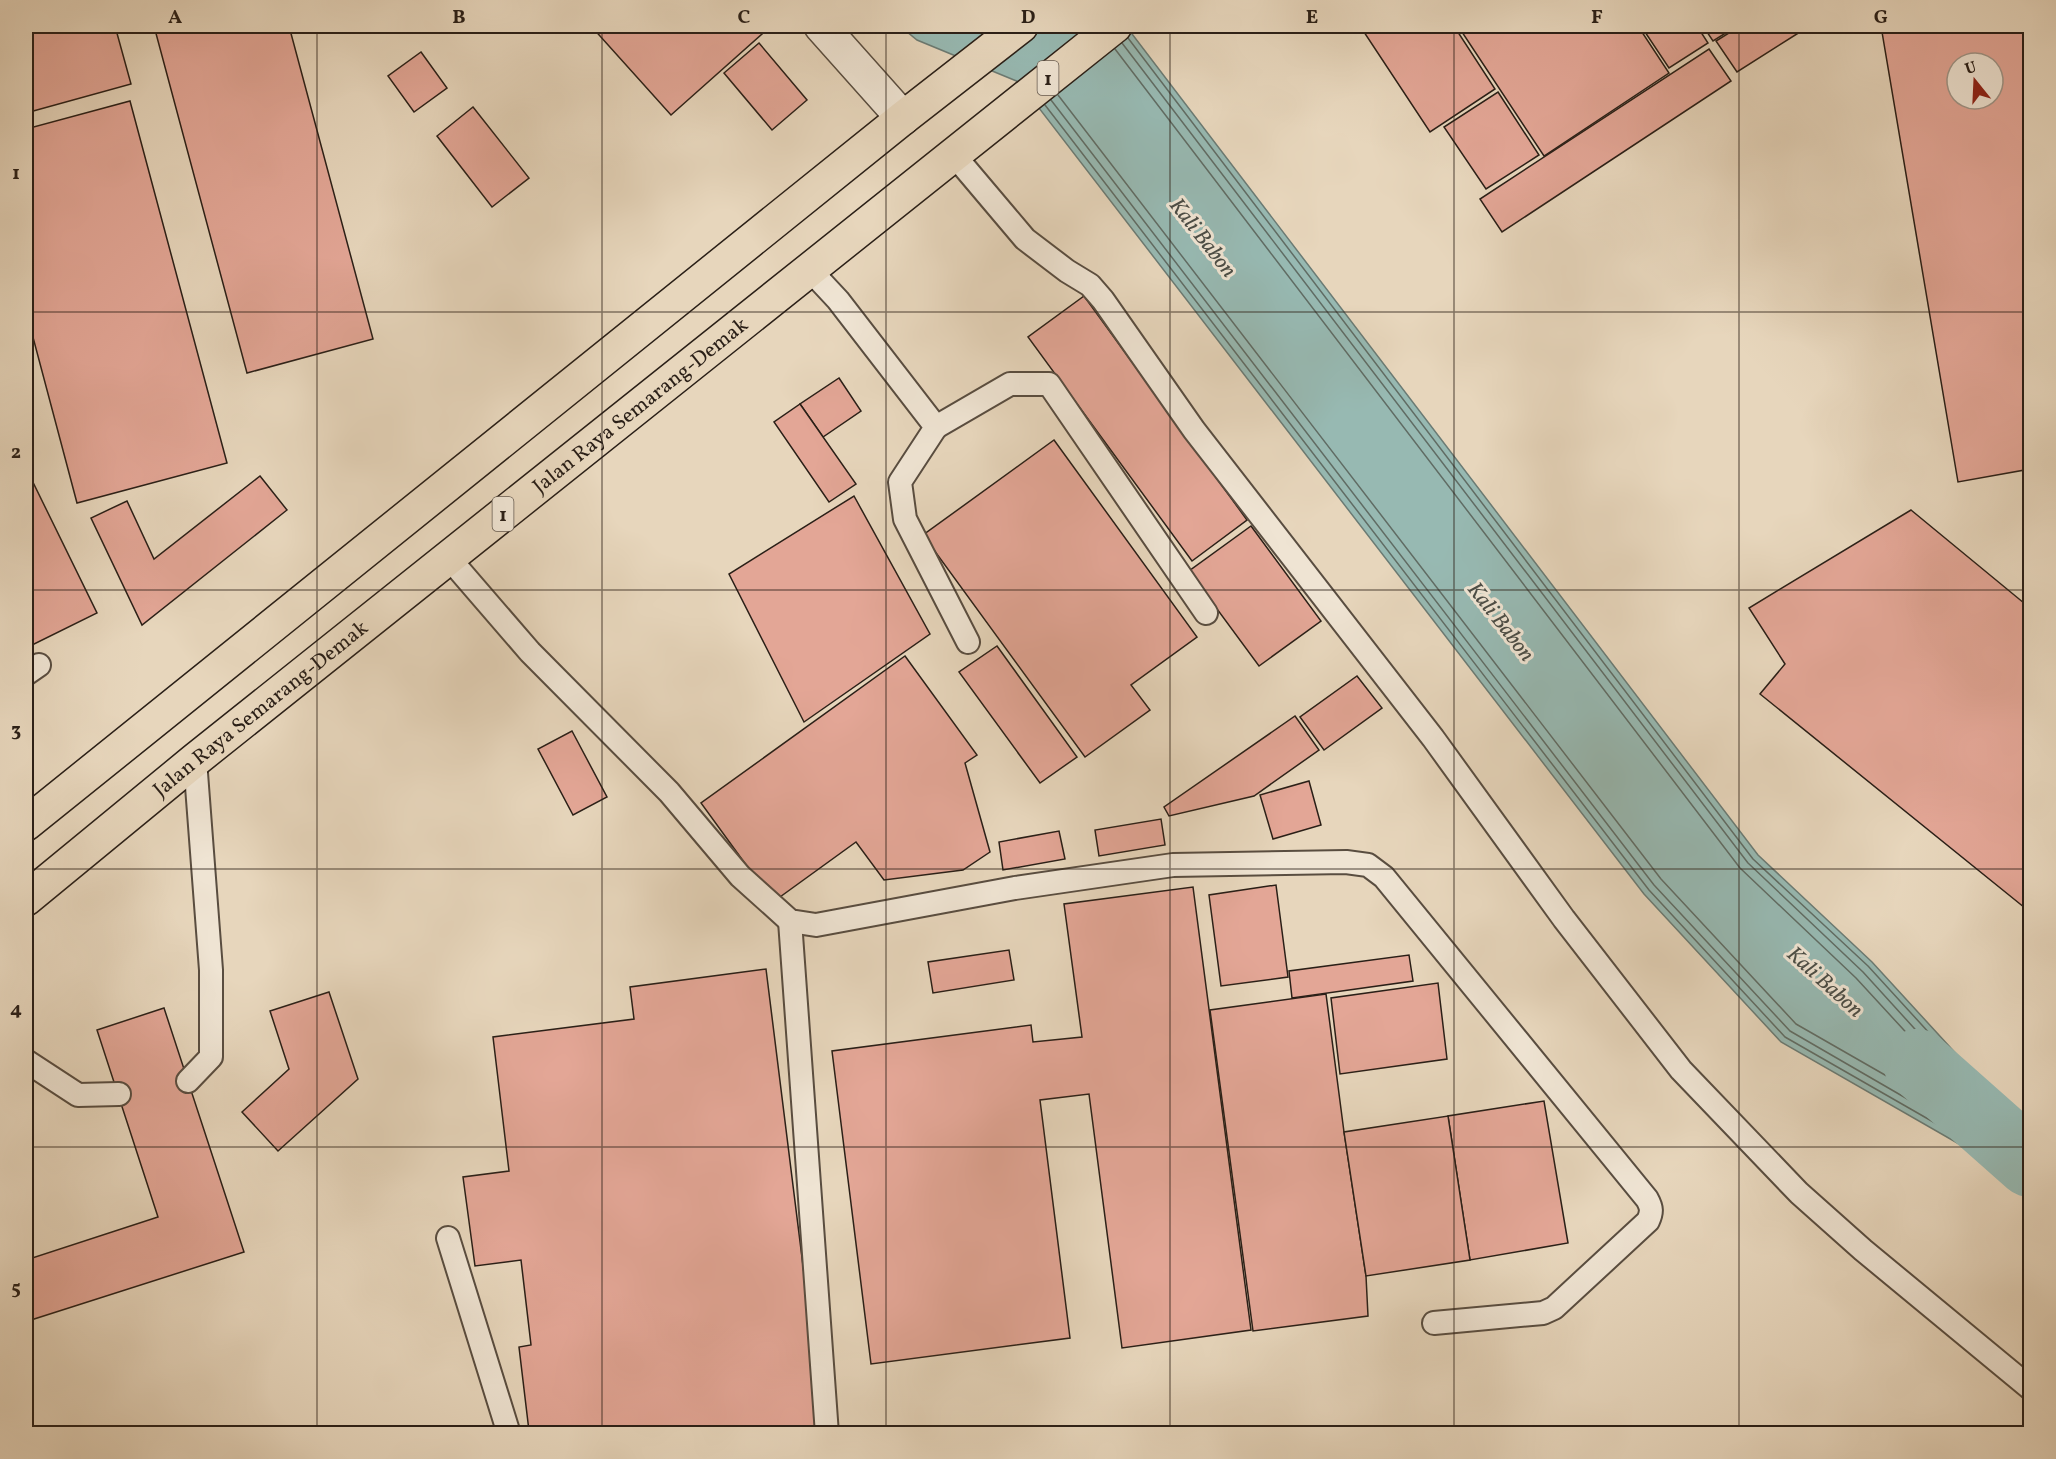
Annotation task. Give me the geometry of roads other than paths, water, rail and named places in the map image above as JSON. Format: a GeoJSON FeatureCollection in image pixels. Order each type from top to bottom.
{"type":"FeatureCollection","features":[{"type":"Feature","properties":{"kind":"highway"},"geometry":{"type":"LineString","coordinates":[[26,824],[903,118],[1021,26]]}},
{"type":"Feature","properties":{"kind":"highway","name":"Jalan Raya Semarang-Demak"},"geometry":{"type":"LineString","coordinates":[[26,899],[448,557],[1115,26]]}},
{"type":"Feature","properties":{"kind":"street"},"geometry":{"type":"LineString","coordinates":[[821,26],[903,118]]}},
{"type":"Feature","properties":{"kind":"lane"},"geometry":{"type":"LineString","coordinates":[[954,155],[1025,239],[1066,271],[1090,285],[1103,300],[1194,430],[1433,738],[1564,919],[1681,1070],[1800,1192],[1839,1228],[2031,1388]]}},
{"type":"Feature","properties":{"kind":"lane"},"geometry":{"type":"LineString","coordinates":[[810,270],[865,333],[936,427]]}},
{"type":"Feature","properties":{"kind":"lane"},"geometry":{"type":"LineString","coordinates":[[968,642],[905,519],[900,482],[936,427],[1010,384],[1050,384],[1206,613]]}},
{"type":"Feature","properties":{"kind":"lane"},"geometry":{"type":"LineString","coordinates":[[448,557],[530,652],[669,792],[740,876],[790,921],[816,925],[1015,888],[1173,865],[1346,862],[1368,865],[1384,877],[1652,1208],[1648,1221],[1554,1308],[1543,1312],[1434,1323]]}},
{"type":"Feature","properties":{"kind":"lane"},"geometry":{"type":"LineString","coordinates":[[188,1081],[211,1058],[211,970],[195,760]]}},
{"type":"Feature","properties":{"kind":"lane"},"geometry":{"type":"LineString","coordinates":[[790,921],[826,1434]]}},
{"type":"Feature","properties":{"kind":"lane"},"geometry":{"type":"LineString","coordinates":[[26,1061],[78,1095],[119,1095]]}},
{"type":"Feature","properties":{"kind":"lane"},"geometry":{"type":"LineString","coordinates":[[448,1238],[509,1434]]}},
{"type":"Feature","properties":{"kind":"water"},"geometry":{"type":"Polygon","coordinates":[[[900,26],[1126,26],[1758,855],[1872,962],[2004,1106],[1966,1148],[1781,1042],[1644,894],[1019,82],[917,40],[900,26]]]}},
{"type":"Feature","properties":{"kind":"waterway","name":"Kali Babon"},"geometry":{"type":"LineString","coordinates":[[1917,1063],[2030,1163]]}}]}
